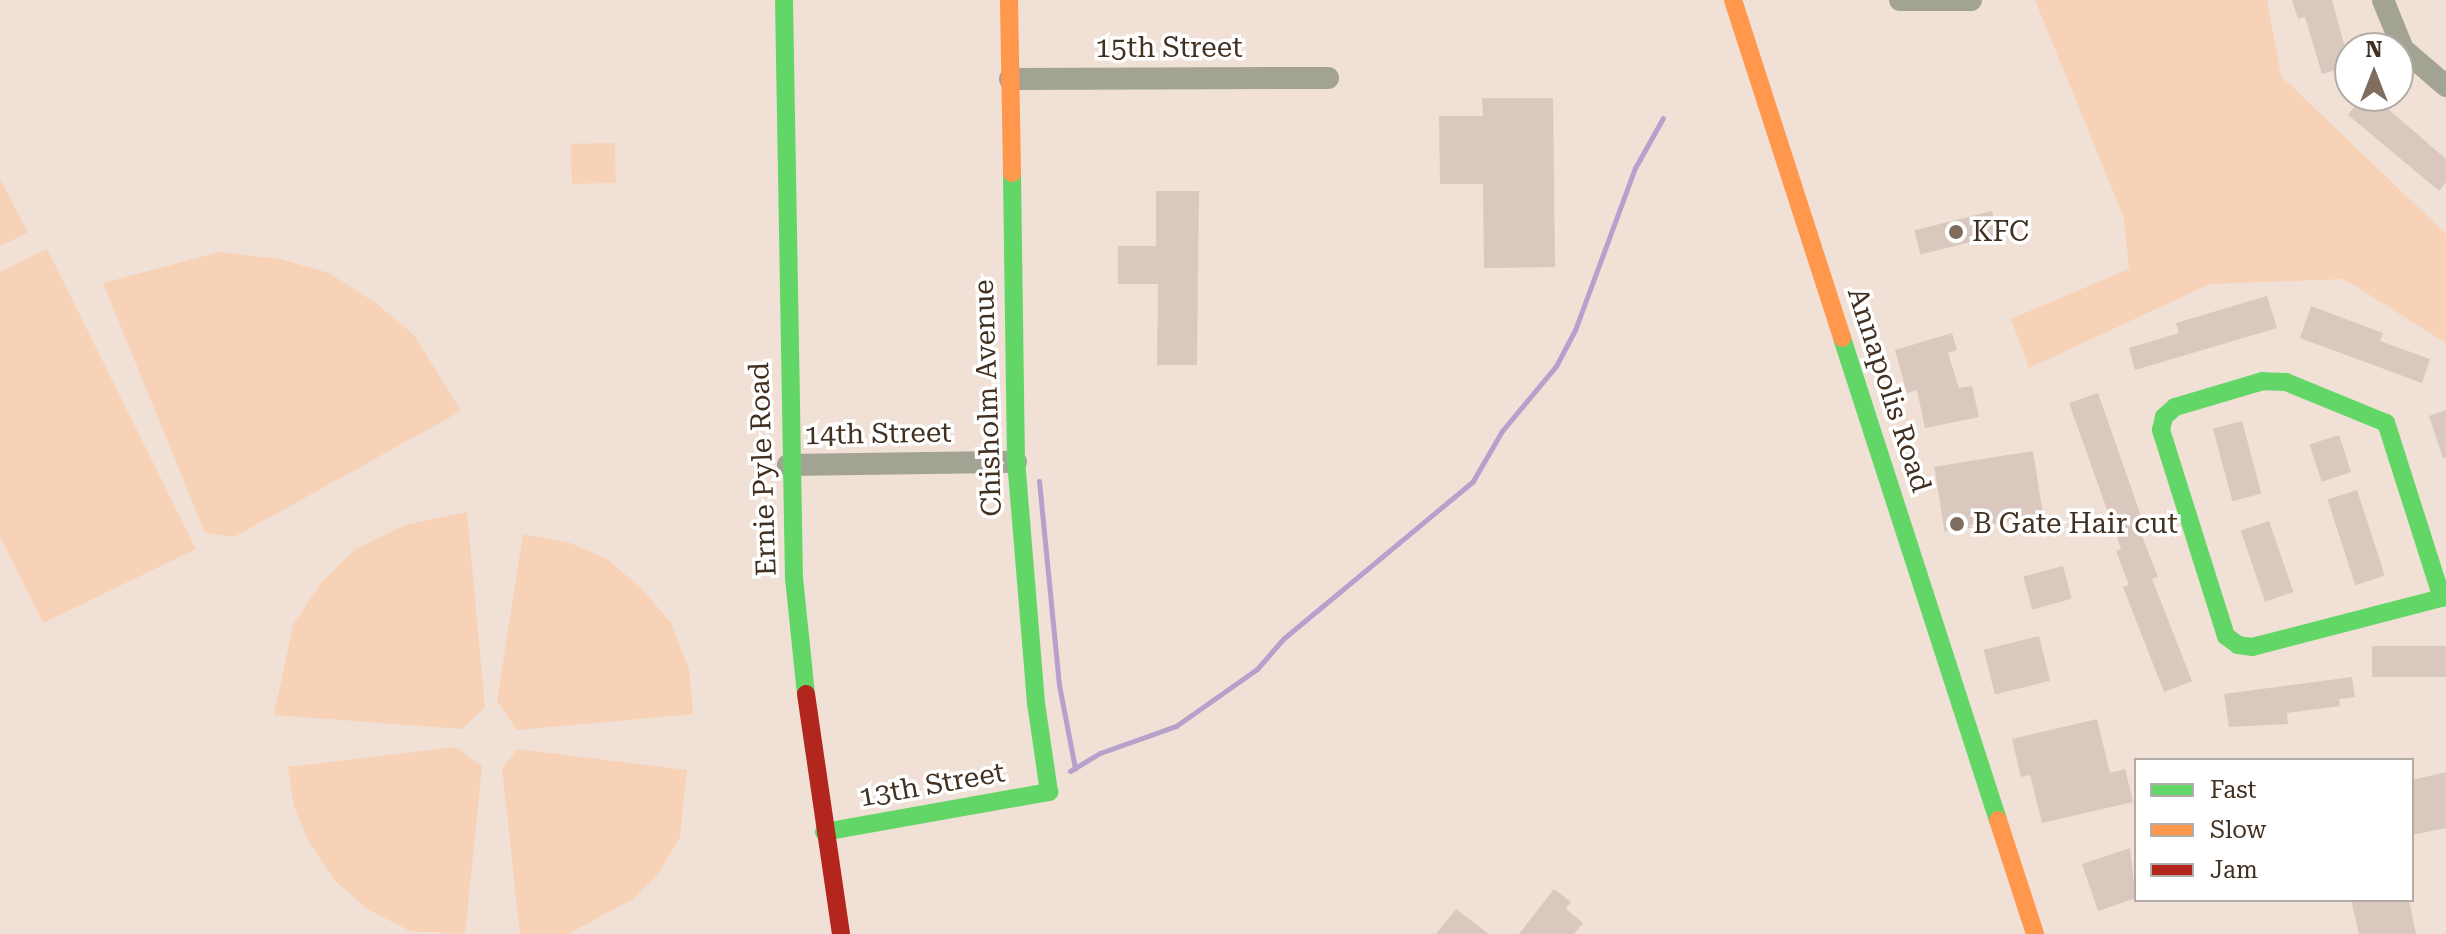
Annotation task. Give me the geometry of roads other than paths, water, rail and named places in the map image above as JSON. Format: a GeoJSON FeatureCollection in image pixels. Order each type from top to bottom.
{"type":"FeatureCollection","features":[{"type":"Feature","properties":{"kind":"street","name":"Ernie Pyle Road"},"geometry":{"type":"LineString","coordinates":[[784,0],[788,465],[800,650],[841,934]]}},
{"type":"Feature","properties":{"kind":"street","name":"Chisholm Avenue"},"geometry":{"type":"LineString","coordinates":[[1009,0],[1016,462],[1034,688],[1049,792]]}},
{"type":"Feature","properties":{"kind":"street","name":"Annapolis Road"},"geometry":{"type":"LineString","coordinates":[[1733,0],[2035,934]]}},
{"type":"Feature","properties":{"kind":"street"},"geometry":{"type":"LineString","coordinates":[[1900,0],[1971,0]]}},
{"type":"Feature","properties":{"kind":"street"},"geometry":{"type":"LineString","coordinates":[[2383,0],[2403,49],[2446,86]]}},
{"type":"Feature","properties":{"kind":"street","name":"15th Street"},"geometry":{"type":"LineString","coordinates":[[1010,79],[1328,78]]}},
{"type":"Feature","properties":{"kind":"street"},"geometry":{"type":"LineString","coordinates":[[2263,381],[2286,382],[2386,423],[2444,598],[2252,647],[2238,645],[2226,636],[2161,430],[2164,417],[2175,407],[2263,381]]}},
{"type":"Feature","properties":{"kind":"street","name":"14th Street"},"geometry":{"type":"LineString","coordinates":[[788,465],[1016,462]]}},
{"type":"Feature","properties":{"kind":"street","name":"13th Street"},"geometry":{"type":"LineString","coordinates":[[824,832],[1049,792]]}},
{"type":"Feature","properties":{"kind":"waterway"},"geometry":{"type":"LineString","coordinates":[[1070,771],[1100,753],[1176,726],[1257,669],[1283,639],[1473,481],[1502,431],[1556,366],[1575,330],[1635,168],[1663,118]]}},
{"type":"Feature","properties":{"kind":"waterway"},"geometry":{"type":"LineString","coordinates":[[1039,481],[1059,685],[1075,768]]}},
{"type":"Feature","properties":{"kind":"place","name":"KFC"},"geometry":{"type":"Point","coordinates":[1956,232]}},
{"type":"Feature","properties":{"kind":"place","name":"B Gate Hair cut"},"geometry":{"type":"Point","coordinates":[1957,524]}}]}
